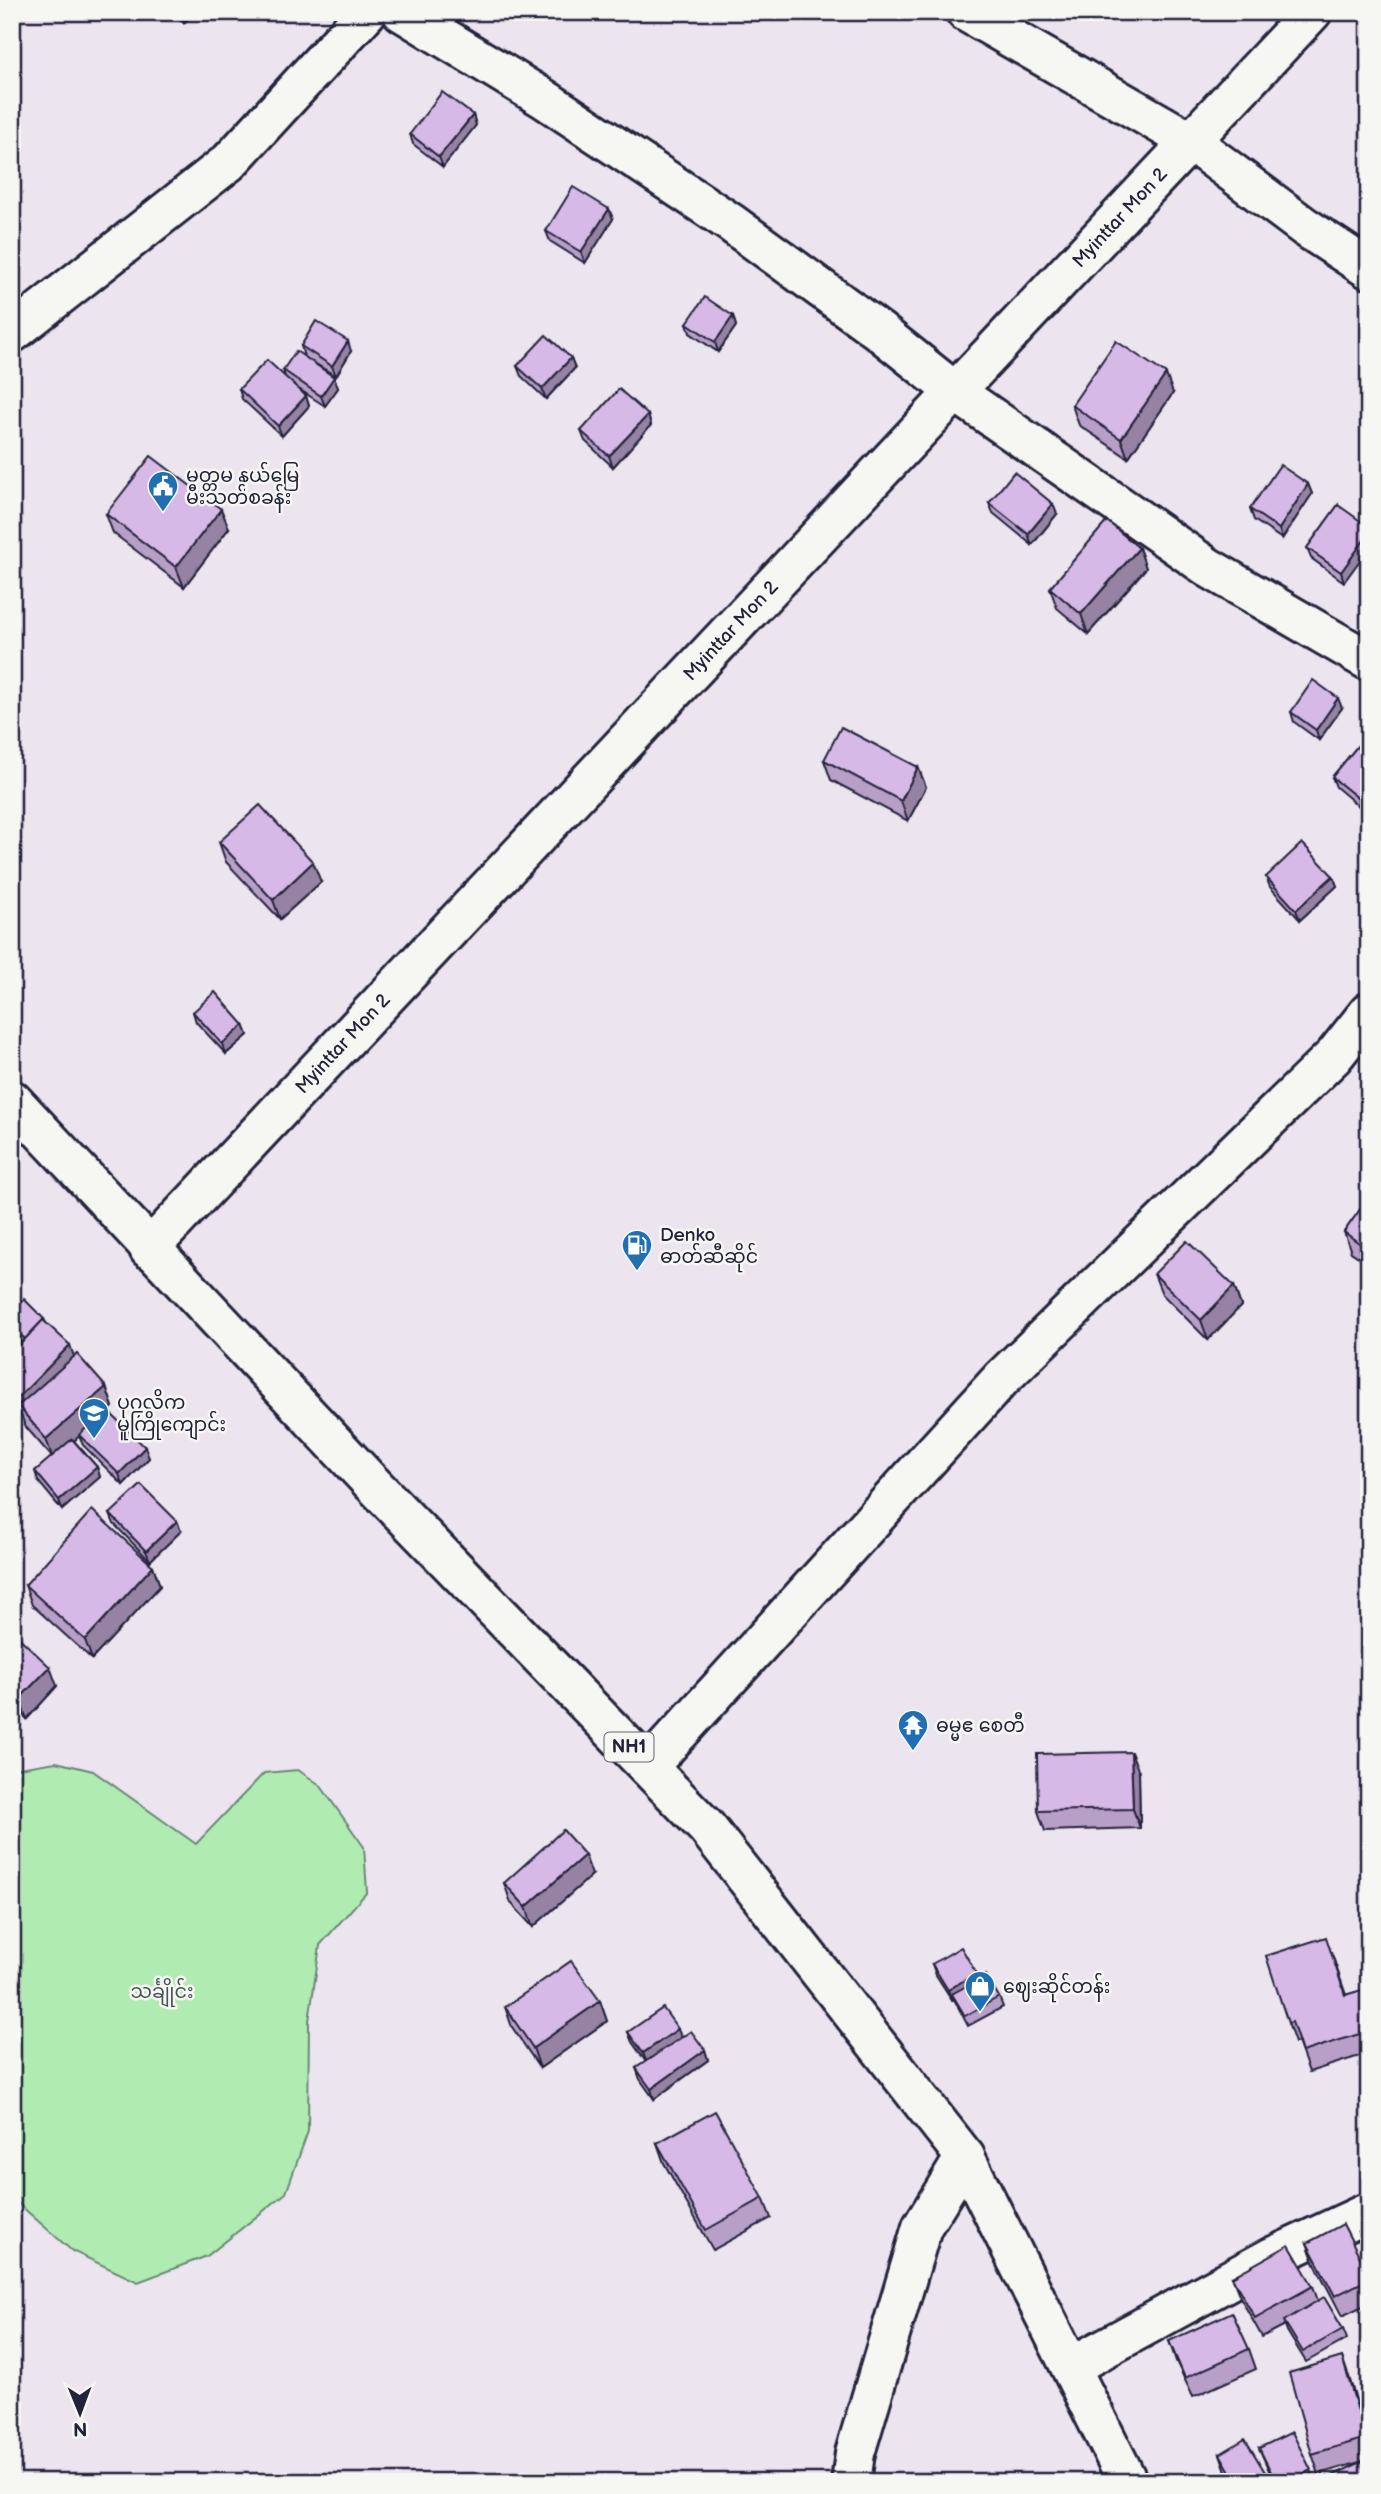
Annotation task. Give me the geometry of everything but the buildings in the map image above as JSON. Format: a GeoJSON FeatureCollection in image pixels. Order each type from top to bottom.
{"type":"FeatureCollection","features":[{"type":"Feature","properties":{"kind":"main road"},"geometry":{"type":"LineString","coordinates":[[12,333],[229,162],[367,12]]}},
{"type":"Feature","properties":{"kind":"main road"},"geometry":{"type":"LineString","coordinates":[[402,12],[543,98],[731,223],[879,331],[954,391],[1209,568],[1369,660]]}},
{"type":"Feature","properties":{"kind":"main road"},"geometry":{"type":"LineString","coordinates":[[966,12],[1190,141],[1305,227],[1369,269]]}},
{"type":"Feature","properties":{"kind":"main road","name":"Myinttar Mon 2"},"geometry":{"type":"LineString","coordinates":[[149,1248],[1312,12]]}},
{"type":"Feature","properties":{"kind":"main road"},"geometry":{"type":"LineString","coordinates":[[649,1767],[1001,1379],[1334,1056],[1369,1012]]}},
{"type":"Feature","properties":{"kind":"main road","name":"NH1"},"geometry":{"type":"LineString","coordinates":[[12,1100],[368,1478],[707,1828],[965,2157],[1128,2482]]}},
{"type":"Feature","properties":{"kind":"main road"},"geometry":{"type":"LineString","coordinates":[[851,2482],[855,2453],[922,2227],[965,2157]]}},
{"type":"Feature","properties":{"kind":"main road"},"geometry":{"type":"LineString","coordinates":[[1072,2366],[1272,2257],[1369,2212]]}},
{"type":"Feature","properties":{"kind":"green space","name":"သင်္ချိုင်း"},"geometry":{"type":"Polygon","coordinates":[[[56,1762],[93,1771],[196,1844],[264,1773],[298,1770],[320,1785],[364,1847],[367,1892],[320,1945],[309,2021],[308,2131],[286,2193],[207,2256],[138,2282],[72,2251],[12,2198],[12,1769],[56,1762]]]}},
{"type":"Feature","properties":{"kind":"place","name":"မုတ္တမ နယ်မြေ မီးသတ်စခန်း"},"geometry":{"type":"Point","coordinates":[163,513]}},
{"type":"Feature","properties":{"kind":"place","name":"Denko ဓာတ်ဆီဆိုင်"},"geometry":{"type":"Point","coordinates":[637,1272]}},
{"type":"Feature","properties":{"kind":"place","name":"ပုဂ္ဂလိက မူကြိုကျောင်း"},"geometry":{"type":"Point","coordinates":[94,1440]}},
{"type":"Feature","properties":{"kind":"place","name":"ဓမ္မဧ စေတီ"},"geometry":{"type":"Point","coordinates":[913,1752]}},
{"type":"Feature","properties":{"kind":"place","name":"ဈေးဆိုင်တန်း"},"geometry":{"type":"Point","coordinates":[980,2013]}}]}
